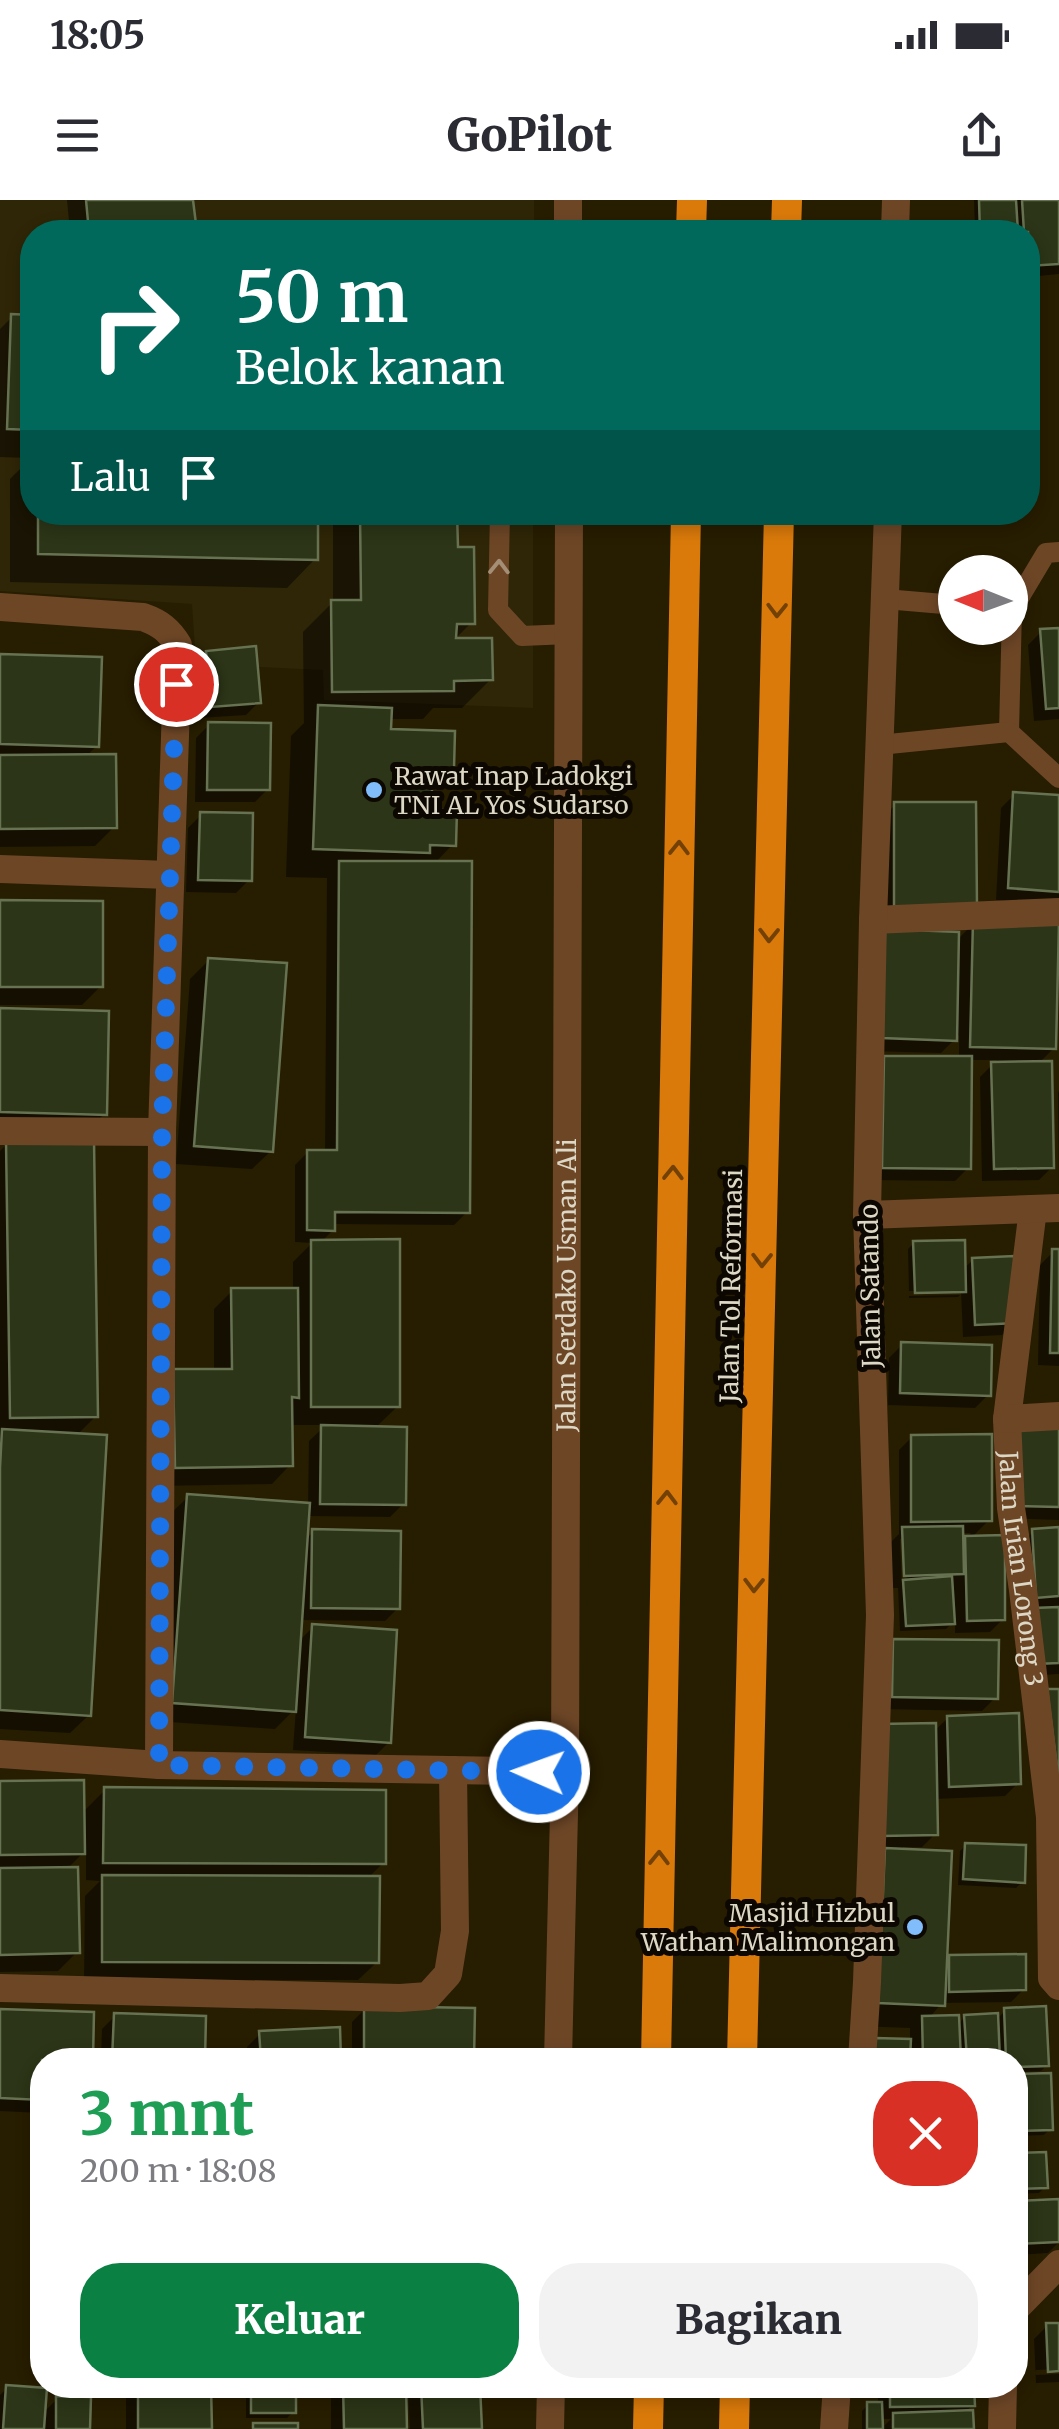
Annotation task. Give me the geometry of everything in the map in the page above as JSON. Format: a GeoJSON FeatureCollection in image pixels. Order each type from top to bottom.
{"type":"FeatureCollection","features":[{"type":"Feature","properties":{"kind":"highway"},"geometry":{"type":"LineString","coordinates":[[656,2048],[686,525]]}},
{"type":"Feature","properties":{"kind":"highway","name":"Jalan Tol Reformasi"},"geometry":{"type":"LineString","coordinates":[[742,2048],[780,525]]}},
{"type":"Feature","properties":{"kind":"highway"},"geometry":{"type":"LineString","coordinates":[[648,2429],[649,2398]]}},
{"type":"Feature","properties":{"kind":"highway"},"geometry":{"type":"LineString","coordinates":[[734,2398],[734,2429]]}},
{"type":"Feature","properties":{"kind":"street","name":"Jalan Serdako Usman Ali"},"geometry":{"type":"LineString","coordinates":[[558,2048],[565,1772],[570,525]]}},
{"type":"Feature","properties":{"kind":"street","name":"Jalan Satando"},"geometry":{"type":"LineString","coordinates":[[863,2048],[880,1615],[867,1216],[888,525]]}},
{"type":"Feature","properties":{"kind":"street"},"geometry":{"type":"LineString","coordinates":[[0,607],[143,617],[158,622],[178,646],[162,1132],[159,1765]]}},
{"type":"Feature","properties":{"kind":"street"},"geometry":{"type":"LineString","coordinates":[[0,869],[169,875]]}},
{"type":"Feature","properties":{"kind":"street"},"geometry":{"type":"LineString","coordinates":[[873,920],[1059,912]]}},
{"type":"Feature","properties":{"kind":"street"},"geometry":{"type":"LineString","coordinates":[[0,1131],[162,1132]]}},
{"type":"Feature","properties":{"kind":"street"},"geometry":{"type":"LineString","coordinates":[[867,1216],[1046,1208]]}},
{"type":"Feature","properties":{"kind":"street","name":"Jalan Irian Lorong 3"},"geometry":{"type":"LineString","coordinates":[[1046,1208],[1007,1419],[1011,1508],[1054,1817],[1052,1978],[1059,1986]]}},
{"type":"Feature","properties":{"kind":"street"},"geometry":{"type":"LineString","coordinates":[[1007,1419],[1059,1416]]}},
{"type":"Feature","properties":{"kind":"street"},"geometry":{"type":"LineString","coordinates":[[0,1754],[159,1765],[565,1772]]}},
{"type":"Feature","properties":{"kind":"street"},"geometry":{"type":"LineString","coordinates":[[0,1988],[428,1996],[448,1974],[455,1931],[453,1770]]}},
{"type":"Feature","properties":{"kind":"street"},"geometry":{"type":"LineString","coordinates":[[1028,2296],[1059,2264]]}},
{"type":"Feature","properties":{"kind":"street"},"geometry":{"type":"LineString","coordinates":[[550,2429],[551,2398]]}},
{"type":"Feature","properties":{"kind":"street"},"geometry":{"type":"LineString","coordinates":[[834,2429],[836,2398]]}},
{"type":"Feature","properties":{"kind":"street"},"geometry":{"type":"LineString","coordinates":[[1002,2429],[1003,2398]]}},
{"type":"Feature","properties":{"kind":"lane"},"geometry":{"type":"LineString","coordinates":[[500,525],[498,610],[522,636],[569,634]]}},
{"type":"Feature","properties":{"kind":"lane"},"geometry":{"type":"LineString","coordinates":[[1028,582],[1046,553],[1059,552]]}},
{"type":"Feature","properties":{"kind":"lane"},"geometry":{"type":"LineString","coordinates":[[885,599],[938,604]]}},
{"type":"Feature","properties":{"kind":"lane"},"geometry":{"type":"LineString","coordinates":[[1009,732],[1010,645]]}},
{"type":"Feature","properties":{"kind":"lane"},"geometry":{"type":"LineString","coordinates":[[879,745],[1009,732],[1059,778]]}},
{"type":"Feature","properties":{"kind":"shaded area"},"geometry":{"type":"Polygon","coordinates":[[[0,200],[534,200],[534,220],[20,220],[20,525],[533,525],[533,708],[324,700],[323,670],[196,664],[192,604],[0,591],[0,200]]]}},
{"type":"Feature","properties":{"kind":"building"},"geometry":{"type":"Polygon","coordinates":[[[86,200],[193,200],[196,220],[88,220],[86,200]]]}},
{"type":"Feature","properties":{"kind":"building"},"geometry":{"type":"Polygon","coordinates":[[[979,200],[1016,200],[1017,220],[980,220],[979,200]]]}},
{"type":"Feature","properties":{"kind":"building"},"geometry":{"type":"Polygon","coordinates":[[[1022,200],[1059,200],[1059,264],[1040,265],[1040,220],[1023,220],[1022,200]]]}},
{"type":"Feature","properties":{"kind":"building"},"geometry":{"type":"Polygon","coordinates":[[[11,314],[20,314],[20,430],[7,429],[11,314]]]}},
{"type":"Feature","properties":{"kind":"building"},"geometry":{"type":"Polygon","coordinates":[[[38,525],[318,525],[318,560],[38,554],[38,525]]]}},
{"type":"Feature","properties":{"kind":"building"},"geometry":{"type":"Polygon","coordinates":[[[360,525],[457,525],[458,547],[474,547],[475,624],[457,624],[456,638],[492,638],[493,680],[454,681],[454,691],[332,692],[331,600],[361,600],[360,525]]]}},
{"type":"Feature","properties":{"kind":"building"},"geometry":{"type":"Polygon","coordinates":[[[1059,628],[1059,708],[1046,709],[1040,629],[1059,628]]]}},
{"type":"Feature","properties":{"kind":"building"},"geometry":{"type":"Polygon","coordinates":[[[256,646],[261,703],[211,707],[206,651],[256,646]]]}},
{"type":"Feature","properties":{"kind":"building"},"geometry":{"type":"Polygon","coordinates":[[[0,654],[102,657],[99,747],[0,744],[0,654]]]}},
{"type":"Feature","properties":{"kind":"building","name":"Rawat Inap Ladokgi TNI AL Yos Sudarso"},"geometry":{"type":"Polygon","coordinates":[[[318,705],[392,708],[391,729],[455,731],[454,769],[433,769],[431,810],[457,810],[456,846],[430,845],[430,853],[313,849],[318,705]]]}},
{"type":"Feature","properties":{"kind":"building"},"geometry":{"type":"Polygon","coordinates":[[[208,722],[271,723],[270,790],[207,790],[208,722]]]}},
{"type":"Feature","properties":{"kind":"building"},"geometry":{"type":"Polygon","coordinates":[[[116,754],[117,828],[0,829],[0,755],[116,754]]]}},
{"type":"Feature","properties":{"kind":"building"},"geometry":{"type":"Polygon","coordinates":[[[1013,792],[1059,795],[1059,892],[1008,888],[1013,792]]]}},
{"type":"Feature","properties":{"kind":"building"},"geometry":{"type":"Polygon","coordinates":[[[894,802],[976,802],[977,906],[894,907],[894,802]]]}},
{"type":"Feature","properties":{"kind":"building"},"geometry":{"type":"Polygon","coordinates":[[[200,812],[253,813],[252,881],[198,880],[200,812]]]}},
{"type":"Feature","properties":{"kind":"building"},"geometry":{"type":"Polygon","coordinates":[[[339,861],[472,861],[470,1213],[335,1212],[335,1231],[307,1230],[307,1150],[337,1150],[339,861]]]}},
{"type":"Feature","properties":{"kind":"building"},"geometry":{"type":"Polygon","coordinates":[[[0,900],[103,901],[103,987],[0,987],[0,900]]]}},
{"type":"Feature","properties":{"kind":"building"},"geometry":{"type":"Polygon","coordinates":[[[973,920],[1059,922],[1056,1049],[970,1047],[973,920]]]}},
{"type":"Feature","properties":{"kind":"building"},"geometry":{"type":"Polygon","coordinates":[[[885,929],[959,932],[957,1041],[882,1038],[885,929]]]}},
{"type":"Feature","properties":{"kind":"building"},"geometry":{"type":"Polygon","coordinates":[[[208,958],[287,963],[273,1152],[194,1146],[208,958]]]}},
{"type":"Feature","properties":{"kind":"building"},"geometry":{"type":"Polygon","coordinates":[[[0,1008],[109,1011],[107,1115],[0,1112],[0,1008]]]}},
{"type":"Feature","properties":{"kind":"building"},"geometry":{"type":"Polygon","coordinates":[[[884,1056],[972,1056],[971,1169],[882,1168],[884,1056]]]}},
{"type":"Feature","properties":{"kind":"building"},"geometry":{"type":"Polygon","coordinates":[[[1052,1061],[1054,1168],[994,1169],[991,1062],[1052,1061]]]}},
{"type":"Feature","properties":{"kind":"building"},"geometry":{"type":"Polygon","coordinates":[[[94,1140],[98,1417],[10,1418],[6,1141],[94,1140]]]}},
{"type":"Feature","properties":{"kind":"building"},"geometry":{"type":"Polygon","coordinates":[[[400,1239],[400,1407],[311,1407],[311,1240],[400,1239]]]}},
{"type":"Feature","properties":{"kind":"building"},"geometry":{"type":"Polygon","coordinates":[[[965,1240],[966,1292],[915,1293],[913,1241],[965,1240]]]}},
{"type":"Feature","properties":{"kind":"building"},"geometry":{"type":"Polygon","coordinates":[[[1052,1249],[1059,1249],[1059,1353],[1050,1353],[1052,1249]]]}},
{"type":"Feature","properties":{"kind":"building"},"geometry":{"type":"Polygon","coordinates":[[[1014,1256],[1018,1323],[975,1325],[972,1258],[1014,1256]]]}},
{"type":"Feature","properties":{"kind":"building"},"geometry":{"type":"Polygon","coordinates":[[[231,1288],[298,1288],[299,1398],[292,1397],[293,1466],[175,1468],[173,1369],[232,1369],[231,1288]]]}},
{"type":"Feature","properties":{"kind":"building"},"geometry":{"type":"Polygon","coordinates":[[[901,1342],[992,1345],[991,1396],[900,1393],[901,1342]]]}},
{"type":"Feature","properties":{"kind":"building"},"geometry":{"type":"Polygon","coordinates":[[[1020,1420],[1059,1421],[1059,1507],[1017,1506],[1020,1420]]]}},
{"type":"Feature","properties":{"kind":"building"},"geometry":{"type":"Polygon","coordinates":[[[321,1425],[407,1427],[406,1505],[320,1504],[321,1425]]]}},
{"type":"Feature","properties":{"kind":"building"},"geometry":{"type":"Polygon","coordinates":[[[2,1429],[107,1435],[91,1716],[0,1710],[2,1429]]]}},
{"type":"Feature","properties":{"kind":"building"},"geometry":{"type":"Polygon","coordinates":[[[992,1434],[992,1521],[911,1522],[911,1435],[992,1434]]]}},
{"type":"Feature","properties":{"kind":"building"},"geometry":{"type":"Polygon","coordinates":[[[187,1494],[310,1503],[296,1712],[172,1703],[187,1494]]]}},
{"type":"Feature","properties":{"kind":"building"},"geometry":{"type":"Polygon","coordinates":[[[963,1526],[964,1574],[904,1576],[902,1527],[963,1526]]]}},
{"type":"Feature","properties":{"kind":"building"},"geometry":{"type":"Polygon","coordinates":[[[1059,1527],[1059,1596],[1036,1598],[1032,1529],[1059,1527]]]}},
{"type":"Feature","properties":{"kind":"building"},"geometry":{"type":"Polygon","coordinates":[[[312,1529],[401,1531],[400,1609],[311,1608],[312,1529]]]}},
{"type":"Feature","properties":{"kind":"building"},"geometry":{"type":"Polygon","coordinates":[[[1005,1535],[1005,1620],[967,1621],[965,1536],[1005,1535]]]}},
{"type":"Feature","properties":{"kind":"building"},"geometry":{"type":"Polygon","coordinates":[[[952,1576],[955,1624],[906,1626],[903,1580],[952,1576]]]}},
{"type":"Feature","properties":{"kind":"building"},"geometry":{"type":"Polygon","coordinates":[[[1059,1607],[1059,1663],[1036,1664],[1033,1608],[1059,1607]]]}},
{"type":"Feature","properties":{"kind":"building"},"geometry":{"type":"Polygon","coordinates":[[[312,1624],[397,1630],[391,1743],[305,1737],[312,1624]]]}},
{"type":"Feature","properties":{"kind":"building"},"geometry":{"type":"Polygon","coordinates":[[[893,1639],[999,1640],[998,1699],[892,1697],[893,1639]]]}},
{"type":"Feature","properties":{"kind":"building"},"geometry":{"type":"Polygon","coordinates":[[[1047,1689],[1059,1689],[1059,1784],[1047,1689]]]}},
{"type":"Feature","properties":{"kind":"building"},"geometry":{"type":"Polygon","coordinates":[[[1019,1713],[1021,1784],[949,1787],[947,1716],[1019,1713]]]}},
{"type":"Feature","properties":{"kind":"building"},"geometry":{"type":"Polygon","coordinates":[[[936,1723],[938,1835],[881,1836],[878,1724],[936,1723]]]}},
{"type":"Feature","properties":{"kind":"building"},"geometry":{"type":"Polygon","coordinates":[[[84,1780],[85,1854],[0,1855],[0,1781],[84,1780]]]}},
{"type":"Feature","properties":{"kind":"building"},"geometry":{"type":"Polygon","coordinates":[[[104,1787],[386,1790],[386,1864],[103,1863],[104,1787]]]}},
{"type":"Feature","properties":{"kind":"building"},"geometry":{"type":"Polygon","coordinates":[[[965,1843],[1026,1845],[1025,1883],[963,1879],[965,1843]]]}},
{"type":"Feature","properties":{"kind":"building","name":"Masjid Hizbul Wathan Malimongan"},"geometry":{"type":"Polygon","coordinates":[[[885,1848],[952,1851],[945,2006],[878,2003],[885,1848]]]}},
{"type":"Feature","properties":{"kind":"building"},"geometry":{"type":"Polygon","coordinates":[[[78,1867],[80,1953],[0,1955],[0,1868],[78,1867]]]}},
{"type":"Feature","properties":{"kind":"building"},"geometry":{"type":"Polygon","coordinates":[[[102,1875],[380,1876],[379,1963],[102,1962],[102,1875]]]}},
{"type":"Feature","properties":{"kind":"building"},"geometry":{"type":"Polygon","coordinates":[[[1026,1954],[1026,1990],[949,1992],[949,1955],[1026,1954]]]}},
{"type":"Feature","properties":{"kind":"building"},"geometry":{"type":"Polygon","coordinates":[[[364,2006],[475,2008],[474,2048],[364,2048],[364,2006]]]}},
{"type":"Feature","properties":{"kind":"building"},"geometry":{"type":"Polygon","coordinates":[[[1046,2006],[1049,2066],[1028,2067],[1028,2048],[1006,2048],[1004,2008],[1046,2006]]]}},
{"type":"Feature","properties":{"kind":"building"},"geometry":{"type":"Polygon","coordinates":[[[0,2009],[94,2012],[93,2048],[30,2048],[30,2099],[0,2098],[0,2009]]]}},
{"type":"Feature","properties":{"kind":"building"},"geometry":{"type":"Polygon","coordinates":[[[114,2013],[206,2016],[205,2048],[113,2048],[114,2013]]]}},
{"type":"Feature","properties":{"kind":"building"},"geometry":{"type":"Polygon","coordinates":[[[998,2013],[999,2048],[966,2048],[964,2015],[998,2013]]]}},
{"type":"Feature","properties":{"kind":"building"},"geometry":{"type":"Polygon","coordinates":[[[959,2015],[960,2048],[923,2048],[922,2016],[959,2015]]]}},
{"type":"Feature","properties":{"kind":"building"},"geometry":{"type":"Polygon","coordinates":[[[340,2027],[341,2048],[260,2048],[259,2031],[340,2027]]]}},
{"type":"Feature","properties":{"kind":"building"},"geometry":{"type":"Polygon","coordinates":[[[875,2038],[911,2039],[911,2048],[875,2048],[875,2038]]]}},
{"type":"Feature","properties":{"kind":"building"},"geometry":{"type":"Polygon","coordinates":[[[1051,2073],[1053,2130],[1028,2131],[1028,2074],[1051,2073]]]}},
{"type":"Feature","properties":{"kind":"building"},"geometry":{"type":"Polygon","coordinates":[[[1046,2152],[1048,2188],[1028,2189],[1028,2153],[1046,2152]]]}},
{"type":"Feature","properties":{"kind":"building"},"geometry":{"type":"Polygon","coordinates":[[[1059,2199],[1059,2242],[1028,2243],[1028,2200],[1059,2199]]]}},
{"type":"Feature","properties":{"kind":"building"},"geometry":{"type":"Polygon","coordinates":[[[1046,2323],[1059,2323],[1059,2371],[1048,2372],[1046,2323]]]}},
{"type":"Feature","properties":{"kind":"building"},"geometry":{"type":"Polygon","coordinates":[[[6,2385],[30,2387],[30,2398],[46,2398],[44,2429],[3,2429],[6,2385]]]}},
{"type":"Feature","properties":{"kind":"building"},"geometry":{"type":"Polygon","coordinates":[[[56,2398],[91,2398],[90,2429],[56,2429],[56,2398]]]}},
{"type":"Feature","properties":{"kind":"building"},"geometry":{"type":"Polygon","coordinates":[[[138,2398],[211,2398],[212,2429],[138,2429],[138,2398]]]}},
{"type":"Feature","properties":{"kind":"building"},"geometry":{"type":"Polygon","coordinates":[[[251,2398],[296,2398],[296,2413],[251,2413],[251,2398]]]}},
{"type":"Feature","properties":{"kind":"building"},"geometry":{"type":"Polygon","coordinates":[[[343,2398],[406,2398],[407,2429],[344,2429],[343,2398]]]}},
{"type":"Feature","properties":{"kind":"building"},"geometry":{"type":"Polygon","coordinates":[[[422,2398],[481,2398],[482,2429],[423,2429],[422,2398]]]}},
{"type":"Feature","properties":{"kind":"building"},"geometry":{"type":"Polygon","coordinates":[[[890,2398],[975,2398],[975,2406],[890,2407],[890,2398]]]}},
{"type":"Feature","properties":{"kind":"building"},"geometry":{"type":"Polygon","coordinates":[[[867,2402],[882,2402],[883,2429],[867,2429],[867,2402]]]}},
{"type":"Feature","properties":{"kind":"building"},"geometry":{"type":"Polygon","coordinates":[[[973,2410],[974,2429],[893,2429],[893,2413],[973,2410]]]}},
{"type":"Feature","properties":{"kind":"building"},"geometry":{"type":"Polygon","coordinates":[[[253,2423],[298,2423],[298,2429],[253,2429],[253,2423]]]}},
{"type":"Feature","properties":{"kind":"place","name":"Rawat Inap Ladokgi TNI AL Yos Sudarso"},"geometry":{"type":"Point","coordinates":[374,790]}},
{"type":"Feature","properties":{"kind":"place","name":"Masjid Hizbul Wathan Malimongan"},"geometry":{"type":"Point","coordinates":[915,1927]}},
{"type":"Feature","properties":{"kind":"route"},"geometry":{"type":"LineString","coordinates":[[176,684],[162,1132],[159,1765],[539,1772]]}}]}
